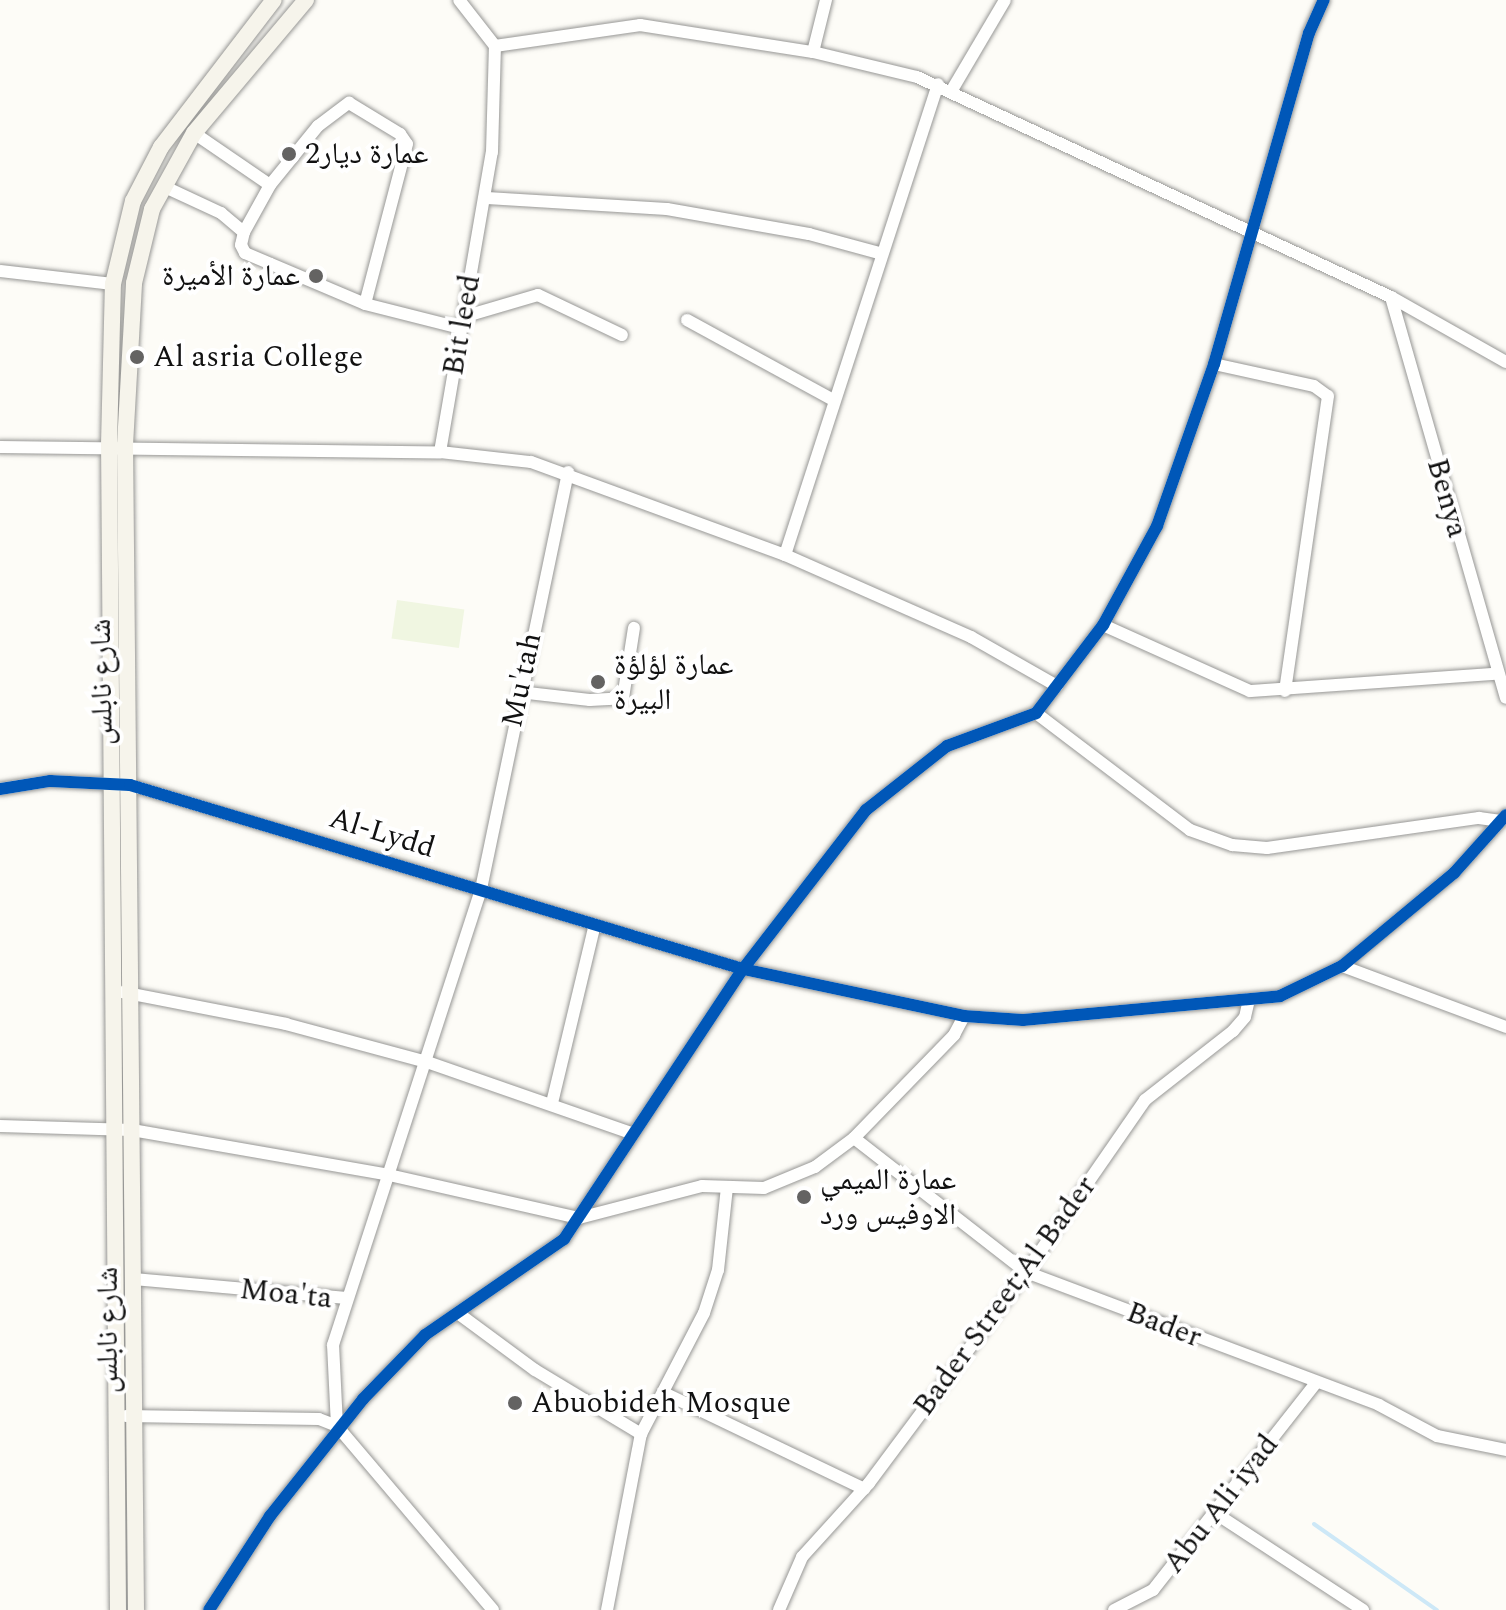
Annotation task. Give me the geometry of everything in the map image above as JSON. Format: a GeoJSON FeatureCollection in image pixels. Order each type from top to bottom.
{"type":"FeatureCollection","features":[{"type":"Feature","properties":{"kind":"main road","name":"شارع نابلس"},"geometry":{"type":"LineString","coordinates":[[118,1610],[134,1279],[130,785],[113,284],[133,201],[161,147],[274,0]]}},
{"type":"Feature","properties":{"kind":"main road","name":"شارع نابلس"},"geometry":{"type":"LineString","coordinates":[[136,1610],[114,1129],[112,783],[117,445],[134,283],[152,209],[194,133],[306,0]]}},
{"type":"Feature","properties":{"kind":"street"},"geometry":{"type":"LineString","coordinates":[[459,0],[495,46],[640,25],[813,52],[938,84],[1391,297],[1506,362]]}},
{"type":"Feature","properties":{"kind":"street"},"geometry":{"type":"LineString","coordinates":[[813,52],[826,0]]}},
{"type":"Feature","properties":{"kind":"street"},"geometry":{"type":"LineString","coordinates":[[952,90],[1005,0]]}},
{"type":"Feature","properties":{"kind":"street"},"geometry":{"type":"LineString","coordinates":[[209,1610],[337,1426],[425,1335],[459,1314],[519,1266],[564,1239],[631,1133],[743,969],[834,847],[900,779],[947,746],[1036,713],[1103,625],[1157,526],[1214,364],[1309,33],[1324,0]]}},
{"type":"Feature","properties":{"kind":"street","name":"Bit leed"},"geometry":{"type":"LineString","coordinates":[[440,452],[461,322],[487,198],[495,46]]}},
{"type":"Feature","properties":{"kind":"street"},"geometry":{"type":"LineString","coordinates":[[785,555],[879,253],[938,84]]}},
{"type":"Feature","properties":{"kind":"street"},"geometry":{"type":"LineString","coordinates":[[365,304],[407,144],[400,134],[349,103],[318,126],[270,185],[244,232],[241,245],[245,253],[365,304],[461,322],[538,295],[622,335]]}},
{"type":"Feature","properties":{"kind":"street"},"geometry":{"type":"LineString","coordinates":[[194,133],[270,185]]}},
{"type":"Feature","properties":{"kind":"street"},"geometry":{"type":"LineString","coordinates":[[165,187],[221,213],[244,232]]}},
{"type":"Feature","properties":{"kind":"street"},"geometry":{"type":"LineString","coordinates":[[487,198],[681,211],[879,253]]}},
{"type":"Feature","properties":{"kind":"street"},"geometry":{"type":"LineString","coordinates":[[0,270],[113,284]]}},
{"type":"Feature","properties":{"kind":"street","name":"Benya"},"geometry":{"type":"LineString","coordinates":[[1391,297],[1496,674],[1506,698]]}},
{"type":"Feature","properties":{"kind":"street"},"geometry":{"type":"LineString","coordinates":[[687,320],[833,400]]}},
{"type":"Feature","properties":{"kind":"street"},"geometry":{"type":"LineString","coordinates":[[1214,364],[1314,386],[1328,396],[1285,691]]}},
{"type":"Feature","properties":{"kind":"street"},"geometry":{"type":"LineString","coordinates":[[0,447],[117,445],[249,452],[440,452],[489,455],[568,472],[785,555],[971,637],[1057,686]]}},
{"type":"Feature","properties":{"kind":"street","name":"Mu'tah"},"geometry":{"type":"LineString","coordinates":[[346,1298],[427,1062],[481,889],[519,692],[568,472]]}},
{"type":"Feature","properties":{"kind":"street"},"geometry":{"type":"LineString","coordinates":[[1103,625],[1250,691],[1285,691],[1496,674]]}},
{"type":"Feature","properties":{"kind":"street"},"geometry":{"type":"LineString","coordinates":[[519,692],[623,698],[634,628]]}},
{"type":"Feature","properties":{"kind":"street"},"geometry":{"type":"LineString","coordinates":[[1036,713],[1190,830],[1232,845],[1267,848],[1479,818],[1504,818]]}},
{"type":"Feature","properties":{"kind":"street","name":"Al-Lydd"},"geometry":{"type":"LineString","coordinates":[[0,789],[50,781],[130,785],[481,889],[594,928],[743,969],[964,1016],[1023,1020],[1280,996],[1342,966],[1454,873],[1504,818]]}},
{"type":"Feature","properties":{"kind":"street"},"geometry":{"type":"LineString","coordinates":[[552,1103],[594,928]]}},
{"type":"Feature","properties":{"kind":"street"},"geometry":{"type":"LineString","coordinates":[[1342,966],[1506,1027]]}},
{"type":"Feature","properties":{"kind":"street"},"geometry":{"type":"LineString","coordinates":[[114,991],[286,1024],[427,1062],[631,1133]]}},
{"type":"Feature","properties":{"kind":"street","name":"Bader Street;Al Bader"},"geometry":{"type":"LineString","coordinates":[[779,1610],[802,1557],[864,1489],[1026,1272],[1145,1100],[1233,1031],[1245,1017],[1249,1000]]}},
{"type":"Feature","properties":{"kind":"street"},"geometry":{"type":"LineString","coordinates":[[0,1126],[132,1130],[389,1175],[579,1218],[702,1186],[764,1188],[815,1167],[854,1138],[954,1035],[964,1016]]}},
{"type":"Feature","properties":{"kind":"street","name":"Bader"},"geometry":{"type":"LineString","coordinates":[[854,1138],[1026,1272],[1315,1384],[1379,1405],[1448,1440],[1506,1450]]}},
{"type":"Feature","properties":{"kind":"street"},"geometry":{"type":"LineString","coordinates":[[607,1610],[641,1434],[664,1393],[718,1270],[727,1187]]}},
{"type":"Feature","properties":{"kind":"street","name":"Moa'ta"},"geometry":{"type":"LineString","coordinates":[[134,1279],[346,1298],[333,1345],[337,1426]]}},
{"type":"Feature","properties":{"kind":"street"},"geometry":{"type":"LineString","coordinates":[[459,1314],[535,1370],[641,1434]]}},
{"type":"Feature","properties":{"kind":"street","name":"Abu Ali iyad"},"geometry":{"type":"LineString","coordinates":[[1114,1610],[1153,1590],[1315,1384]]}},
{"type":"Feature","properties":{"kind":"street"},"geometry":{"type":"LineString","coordinates":[[664,1393],[864,1489]]}},
{"type":"Feature","properties":{"kind":"street"},"geometry":{"type":"LineString","coordinates":[[126,1416],[319,1419],[337,1426],[492,1609]]}},
{"type":"Feature","properties":{"kind":"street"},"geometry":{"type":"LineString","coordinates":[[1215,1513],[1363,1610]]}},
{"type":"Feature","properties":{"kind":"green space"},"geometry":{"type":"Polygon","coordinates":[[[397,600],[464,609],[459,648],[392,639],[397,600]]]}},
{"type":"Feature","properties":{"kind":"waterway"},"geometry":{"type":"LineString","coordinates":[[1314,1524],[1437,1610]]}},
{"type":"Feature","properties":{"kind":"cycle path"},"geometry":{"type":"LineString","coordinates":[[209,1610],[270,1516],[363,1399],[425,1335],[564,1239],[743,969],[866,810],[947,746],[1036,713],[1103,625],[1157,526],[1214,364],[1309,33],[1324,0]]}},
{"type":"Feature","properties":{"kind":"cycle path"},"geometry":{"type":"LineString","coordinates":[[0,789],[50,781],[130,785],[743,969],[964,1016],[1023,1020],[1280,996],[1342,966],[1454,873],[1506,815]]}},
{"type":"Feature","properties":{"kind":"place","name":"عمارة ديار2"},"geometry":{"type":"Point","coordinates":[289,154]}},
{"type":"Feature","properties":{"kind":"place","name":"عمارة الأميرة"},"geometry":{"type":"Point","coordinates":[316,276]}},
{"type":"Feature","properties":{"kind":"place","name":"Al asria College"},"geometry":{"type":"Point","coordinates":[137,357]}},
{"type":"Feature","properties":{"kind":"place","name":"عمارة لؤلؤة البيرة"},"geometry":{"type":"Point","coordinates":[598,682]}},
{"type":"Feature","properties":{"kind":"place","name":"عمارة الميمي الاوفيس ورد"},"geometry":{"type":"Point","coordinates":[804,1197]}},
{"type":"Feature","properties":{"kind":"place","name":"Abuobideh Mosque"},"geometry":{"type":"Point","coordinates":[515,1403]}}]}
